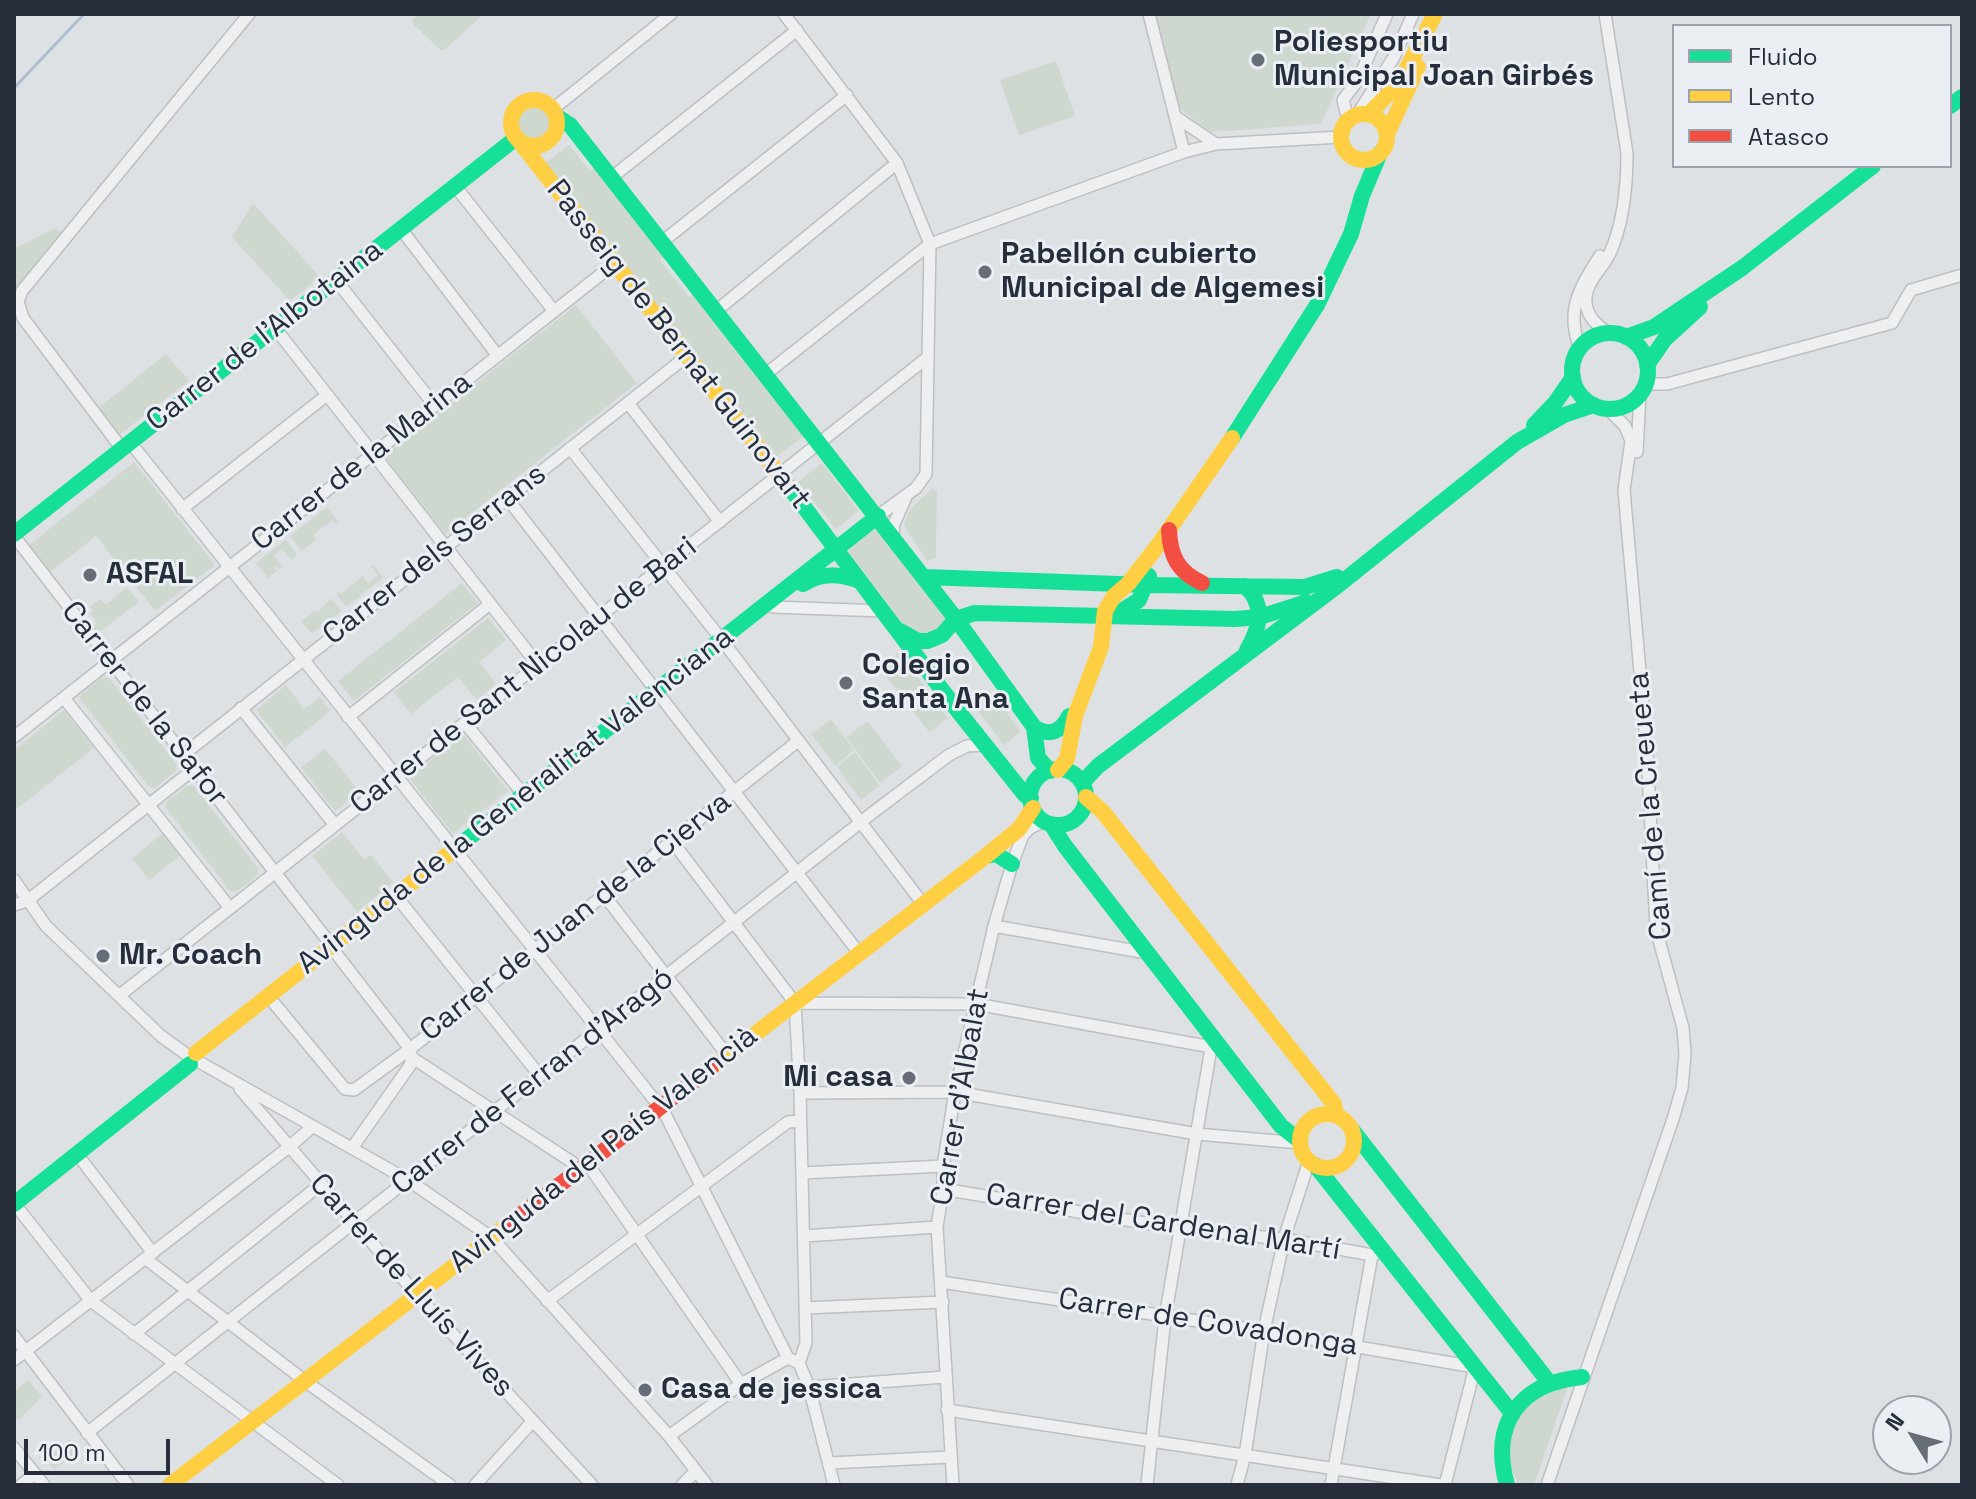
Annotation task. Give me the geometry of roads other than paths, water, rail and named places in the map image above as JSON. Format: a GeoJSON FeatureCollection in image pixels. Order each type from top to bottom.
{"type":"FeatureCollection","features":[{"type":"Feature","properties":{"kind":"street"},"geometry":{"type":"LineString","coordinates":[[249,14],[22,291],[18,302],[23,318],[229,567],[660,1107],[762,1309],[809,1387],[834,1485]]}},
{"type":"Feature","properties":{"kind":"street"},"geometry":{"type":"LineString","coordinates":[[554,112],[671,14]]}},
{"type":"Feature","properties":{"kind":"street"},"geometry":{"type":"LineString","coordinates":[[784,14],[897,163],[930,244],[926,474],[916,488],[837,548]]}},
{"type":"Feature","properties":{"kind":"street"},"geometry":{"type":"LineString","coordinates":[[1149,14],[1184,152]]}},
{"type":"Feature","properties":{"kind":"street"},"geometry":{"type":"LineString","coordinates":[[1387,14],[1358,80],[1343,100],[1358,116],[1381,122],[1387,134]]}},
{"type":"Feature","properties":{"kind":"street"},"geometry":{"type":"LineString","coordinates":[[766,374],[930,244],[1184,152],[1216,144],[1340,137],[1358,116],[1394,57],[1413,14]]}},
{"type":"Feature","properties":{"kind":"street"},"geometry":{"type":"LineString","coordinates":[[1358,116],[1387,99],[1435,14]]}},
{"type":"Feature","properties":{"kind":"street"},"geometry":{"type":"LineString","coordinates":[[1605,14],[1627,153],[1625,199],[1611,251],[1586,294],[1587,310],[1608,333],[1626,337],[1643,352],[1645,380]]}},
{"type":"Feature","properties":{"kind":"street"},"geometry":{"type":"LineString","coordinates":[[611,178],[797,30]]}},
{"type":"Feature","properties":{"kind":"street"},"geometry":{"type":"LineString","coordinates":[[1426,34],[1419,65],[1362,196],[1351,234],[1317,305],[1268,385],[1164,537],[1109,604],[1110,615],[1075,716],[1067,759],[1036,781],[1040,813],[1060,825],[1075,819],[1081,813],[1084,790],[1098,766],[1517,442],[1555,403],[1573,377]]}},
{"type":"Feature","properties":{"kind":"street"},"geometry":{"type":"LineString","coordinates":[[662,242],[847,95]]}},
{"type":"Feature","properties":{"kind":"street"},"geometry":{"type":"LineString","coordinates":[[535,100],[545,103],[554,112],[556,130],[548,142],[534,147],[518,140],[512,128],[512,118],[520,105],[535,100]]}},
{"type":"Feature","properties":{"kind":"street","name":"Passeig de Bernat Guinovart"},"geometry":{"type":"LineString","coordinates":[[554,112],[570,125],[878,516],[1034,727],[1038,758],[1054,770]]}},
{"type":"Feature","properties":{"kind":"street"},"geometry":{"type":"LineString","coordinates":[[1176,117],[1216,144]]}},
{"type":"Feature","properties":{"kind":"street"},"geometry":{"type":"LineString","coordinates":[[1340,137],[1346,152],[1352,157],[1367,160],[1380,153]]}},
{"type":"Feature","properties":{"kind":"street","name":"Carrer de l'Albotaina"},"geometry":{"type":"LineString","coordinates":[[14,535],[455,186],[518,140]]}},
{"type":"Feature","properties":{"kind":"street","name":"Passeig de Bernat Guinovart"},"geometry":{"type":"LineString","coordinates":[[518,140],[837,548],[895,628],[1148,954],[1216,1048],[1281,1126],[1300,1142]]}},
{"type":"Feature","properties":{"kind":"street"},"geometry":{"type":"LineString","coordinates":[[1352,157],[1362,196]]}},
{"type":"Feature","properties":{"kind":"street"},"geometry":{"type":"LineString","coordinates":[[716,311],[897,163]]}},
{"type":"Feature","properties":{"kind":"street"},"geometry":{"type":"LineString","coordinates":[[1626,337],[1654,327],[1742,268],[1870,168]]}},
{"type":"Feature","properties":{"kind":"street"},"geometry":{"type":"LineString","coordinates":[[455,186],[554,311]]}},
{"type":"Feature","properties":{"kind":"street"},"geometry":{"type":"LineString","coordinates":[[401,229],[498,356]]}},
{"type":"Feature","properties":{"kind":"street"},"geometry":{"type":"LineString","coordinates":[[1580,348],[1574,317],[1577,295],[1616,232]]}},
{"type":"Feature","properties":{"kind":"street","name":"Carrer de la Marina"},"geometry":{"type":"LineString","coordinates":[[14,737],[614,264]]}},
{"type":"Feature","properties":{"kind":"street"},"geometry":{"type":"LineString","coordinates":[[1517,442],[1564,415],[1629,404],[1665,339],[1742,268]]}},
{"type":"Feature","properties":{"kind":"street"},"geometry":{"type":"LineString","coordinates":[[1645,380],[1653,384],[1667,384],[1892,323],[1900,314],[1903,301],[1911,290],[1962,275]]}},
{"type":"Feature","properties":{"kind":"street"},"geometry":{"type":"LineString","coordinates":[[336,280],[435,406]]}},
{"type":"Feature","properties":{"kind":"street"},"geometry":{"type":"LineString","coordinates":[[275,328],[538,665]]}},
{"type":"Feature","properties":{"kind":"street"},"geometry":{"type":"LineString","coordinates":[[1601,407],[1582,396],[1573,377],[1573,362],[1580,348],[1591,338],[1608,333]]}},
{"type":"Feature","properties":{"kind":"street","name":"Carrer dels Serrans"},"geometry":{"type":"LineString","coordinates":[[183,755],[687,356]]}},
{"type":"Feature","properties":{"kind":"street","name":"Carrer de Sant Nicolau de Bari"},"geometry":{"type":"LineString","coordinates":[[120,995],[928,357]]}},
{"type":"Feature","properties":{"kind":"street","name":"Camí de la Creueta"},"geometry":{"type":"LineString","coordinates":[[1626,504],[1636,457],[1645,380]]}},
{"type":"Feature","properties":{"kind":"street"},"geometry":{"type":"LineString","coordinates":[[182,509],[327,395]]}},
{"type":"Feature","properties":{"kind":"street"},"geometry":{"type":"LineString","coordinates":[[628,403],[720,522]]}},
{"type":"Feature","properties":{"kind":"street","name":"Camí de la Creueta"},"geometry":{"type":"LineString","coordinates":[[1547,1485],[1682,1088],[1685,1061],[1683,1028],[1656,929],[1647,752],[1624,490],[1631,441],[1625,426],[1601,407]]}},
{"type":"Feature","properties":{"kind":"street"},"geometry":{"type":"LineString","coordinates":[[570,448],[923,904]]}},
{"type":"Feature","properties":{"kind":"street"},"geometry":{"type":"LineString","coordinates":[[893,536],[894,524],[906,496]]}},
{"type":"Feature","properties":{"kind":"street"},"geometry":{"type":"LineString","coordinates":[[507,498],[859,953]]}},
{"type":"Feature","properties":{"kind":"street","name":"Carrer de la Safor"},"geometry":{"type":"LineString","coordinates":[[14,535],[334,949],[410,1053],[572,1162],[583,1166],[638,1235],[741,1384]]}},
{"type":"Feature","properties":{"kind":"street"},"geometry":{"type":"LineString","coordinates":[[1164,537],[1180,569],[1189,578],[1204,584]]}},
{"type":"Feature","properties":{"kind":"street"},"geometry":{"type":"LineString","coordinates":[[1110,615],[1138,602],[1164,537]]}},
{"type":"Feature","properties":{"kind":"street","name":"Avinguda de la Generalitat Valenciana"},"geometry":{"type":"LineString","coordinates":[[14,1203],[723,642],[837,548]]}},
{"type":"Feature","properties":{"kind":"street"},"geometry":{"type":"LineString","coordinates":[[924,577],[1305,587],[1323,583],[1358,566]]}},
{"type":"Feature","properties":{"kind":"street","name":"Avinguda de la Generalitat Valenciana"},"geometry":{"type":"LineString","coordinates":[[723,642],[807,580],[819,575],[843,575],[862,581]]}},
{"type":"Feature","properties":{"kind":"street"},"geometry":{"type":"LineString","coordinates":[[1245,586],[1255,595],[1260,617],[1254,639],[1245,655]]}},
{"type":"Feature","properties":{"kind":"street"},"geometry":{"type":"LineString","coordinates":[[895,628],[918,641],[928,641],[942,635],[956,619],[975,613],[1235,619],[1260,617],[1321,595]]}},
{"type":"Feature","properties":{"kind":"street"},"geometry":{"type":"LineString","coordinates":[[348,717],[490,604]]}},
{"type":"Feature","properties":{"kind":"street"},"geometry":{"type":"LineString","coordinates":[[773,607],[883,611]]}},
{"type":"Feature","properties":{"kind":"street"},"geometry":{"type":"LineString","coordinates":[[1034,727],[1050,734],[1065,726],[1078,692],[1093,668]]}},
{"type":"Feature","properties":{"kind":"street","name":"Avinguda de la Generalitat Valenciana"},"geometry":{"type":"LineString","coordinates":[[196,1059],[273,1002],[334,949],[400,901],[524,795],[658,693]]}},
{"type":"Feature","properties":{"kind":"street"},"geometry":{"type":"LineString","coordinates":[[64,698],[230,908]]}},
{"type":"Feature","properties":{"kind":"street"},"geometry":{"type":"LineString","coordinates":[[241,708],[335,825]]}},
{"type":"Feature","properties":{"kind":"street"},"geometry":{"type":"LineString","coordinates":[[465,723],[524,795]]}},
{"type":"Feature","properties":{"kind":"street","name":"Carrer de Juan de la Cierva"},"geometry":{"type":"LineString","coordinates":[[273,1002],[345,1089],[351,1091],[410,1053],[477,996],[798,741]]}},
{"type":"Feature","properties":{"kind":"street","name":"Carrer de Ferran d'Aragó"},"geometry":{"type":"LineString","coordinates":[[87,1433],[949,755],[967,746],[985,745]]}},
{"type":"Feature","properties":{"kind":"street"},"geometry":{"type":"LineString","coordinates":[[14,905],[27,901],[194,769]]}},
{"type":"Feature","properties":{"kind":"street"},"geometry":{"type":"LineString","coordinates":[[1054,770],[1076,775],[1084,790],[1334,1104],[1336,1115]]}},
{"type":"Feature","properties":{"kind":"street","name":"Avinguda del País Valencià"},"geometry":{"type":"LineString","coordinates":[[170,1485],[1040,813]]}},
{"type":"Feature","properties":{"kind":"street","name":"Carrer d'Albalat"},"geometry":{"type":"LineString","coordinates":[[953,1485],[937,1227],[943,1166],[955,1092],[994,926],[1023,835],[1040,813]]}},
{"type":"Feature","properties":{"kind":"street"},"geometry":{"type":"LineString","coordinates":[[669,1436],[741,1384],[794,1360],[806,1343],[795,1003],[672,841]]}},
{"type":"Feature","properties":{"kind":"street"},"geometry":{"type":"LineString","coordinates":[[986,856],[996,854],[1012,864]]}},
{"type":"Feature","properties":{"kind":"street"},"geometry":{"type":"LineString","coordinates":[[14,880],[46,926],[161,1036],[235,1083],[408,1180],[491,1237],[669,1436],[707,1485]]}},
{"type":"Feature","properties":{"kind":"street"},"geometry":{"type":"LineString","coordinates":[[604,895],[727,1055]]}},
{"type":"Feature","properties":{"kind":"street"},"geometry":{"type":"LineString","coordinates":[[400,901],[540,1076]]}},
{"type":"Feature","properties":{"kind":"street"},"geometry":{"type":"LineString","coordinates":[[994,926],[1135,949],[1148,954]]}},
{"type":"Feature","properties":{"kind":"street"},"geometry":{"type":"LineString","coordinates":[[795,1003],[976,1004],[1216,1048],[1197,1134],[1165,1318],[1147,1485]]}},
{"type":"Feature","properties":{"kind":"street"},"geometry":{"type":"LineString","coordinates":[[352,1148],[411,1064],[410,1053]]}},
{"type":"Feature","properties":{"kind":"street","name":"Carrer de Lluís Vives"},"geometry":{"type":"LineString","coordinates":[[235,1083],[417,1295],[592,1485]]}},
{"type":"Feature","properties":{"kind":"street"},"geometry":{"type":"LineString","coordinates":[[800,1093],[955,1092],[1197,1134],[1300,1142]]}},
{"type":"Feature","properties":{"kind":"street"},"geometry":{"type":"LineString","coordinates":[[1511,1412],[1378,1253],[1312,1163],[1300,1142],[1303,1128],[1312,1118],[1324,1114],[1336,1115],[1346,1121],[1548,1381]]}},
{"type":"Feature","properties":{"kind":"street"},"geometry":{"type":"LineString","coordinates":[[547,1301],[788,1122],[800,1121]]}},
{"type":"Feature","properties":{"kind":"street"},"geometry":{"type":"LineString","coordinates":[[14,1360],[312,1127]]}},
{"type":"Feature","properties":{"kind":"street"},"geometry":{"type":"LineString","coordinates":[[1312,1163],[1327,1168],[1345,1162],[1354,1147],[1353,1131]]}},
{"type":"Feature","properties":{"kind":"street"},"geometry":{"type":"LineString","coordinates":[[77,1154],[150,1256],[305,1381],[450,1485]]}},
{"type":"Feature","properties":{"kind":"street"},"geometry":{"type":"LineString","coordinates":[[1237,1485],[1284,1239],[1312,1163]]}},
{"type":"Feature","properties":{"kind":"street"},"geometry":{"type":"LineString","coordinates":[[802,1173],[943,1166]]}},
{"type":"Feature","properties":{"kind":"street"},"geometry":{"type":"LineString","coordinates":[[134,1334],[321,1184]]}},
{"type":"Feature","properties":{"kind":"street","name":"Carrer del Cardenal Martí"},"geometry":{"type":"LineString","coordinates":[[943,1189],[1181,1229],[1284,1239],[1378,1253]]}},
{"type":"Feature","properties":{"kind":"street"},"geometry":{"type":"LineString","coordinates":[[14,1203],[91,1301],[338,1485]]}},
{"type":"Feature","properties":{"kind":"street"},"geometry":{"type":"LineString","coordinates":[[804,1236],[937,1227]]}},
{"type":"Feature","properties":{"kind":"street"},"geometry":{"type":"LineString","coordinates":[[1331,1485],[1378,1253]]}},
{"type":"Feature","properties":{"kind":"street","name":"Carrer de Covadonga"},"geometry":{"type":"LineString","coordinates":[[941,1282],[1475,1367]]}},
{"type":"Feature","properties":{"kind":"street"},"geometry":{"type":"LineString","coordinates":[[805,1308],[943,1302]]}},
{"type":"Feature","properties":{"kind":"street"},"geometry":{"type":"LineString","coordinates":[[14,1336],[128,1485]]}},
{"type":"Feature","properties":{"kind":"street"},"geometry":{"type":"LineString","coordinates":[[947,1410],[1443,1485],[1475,1367]]}},
{"type":"Feature","properties":{"kind":"street"},"geometry":{"type":"LineString","coordinates":[[809,1387],[945,1377]]}},
{"type":"Feature","properties":{"kind":"street"},"geometry":{"type":"LineString","coordinates":[[1507,1485],[1500,1450],[1502,1434],[1511,1412],[1527,1394],[1548,1381],[1582,1377]]}},
{"type":"Feature","properties":{"kind":"street"},"geometry":{"type":"LineString","coordinates":[[475,1485],[532,1422]]}},
{"type":"Feature","properties":{"kind":"street"},"geometry":{"type":"LineString","coordinates":[[14,1448],[44,1485]]}},
{"type":"Feature","properties":{"kind":"street"},"geometry":{"type":"LineString","coordinates":[[829,1463],[950,1457]]}},
{"type":"Feature","properties":{"kind":"street"},"geometry":{"type":"LineString","coordinates":[[682,1485],[696,1471]]}},
{"type":"Feature","properties":{"kind":"street"},"geometry":{"type":"LineString","coordinates":[[21,1485],[35,1474]]}},
{"type":"Feature","properties":{"kind":"waterway"},"geometry":{"type":"LineString","coordinates":[[14,88],[84,14]]}},
{"type":"Feature","properties":{"kind":"place","name":"Poliesportiu Municipal Joan Girbés"},"geometry":{"type":"Point","coordinates":[1258,60]}},
{"type":"Feature","properties":{"kind":"place","name":"Pabellón cubierto Municipal de Algemesi"},"geometry":{"type":"Point","coordinates":[985,272]}},
{"type":"Feature","properties":{"kind":"place","name":"ASFAL"},"geometry":{"type":"Point","coordinates":[90,575]}},
{"type":"Feature","properties":{"kind":"place","name":"Colegio Santa Ana"},"geometry":{"type":"Point","coordinates":[846,683]}},
{"type":"Feature","properties":{"kind":"place","name":"Mr. Coach"},"geometry":{"type":"Point","coordinates":[103,956]}},
{"type":"Feature","properties":{"kind":"place","name":"Mi casa"},"geometry":{"type":"Point","coordinates":[909,1078]}},
{"type":"Feature","properties":{"kind":"place","name":"Casa de jessica"},"geometry":{"type":"Point","coordinates":[645,1390]}}]}
